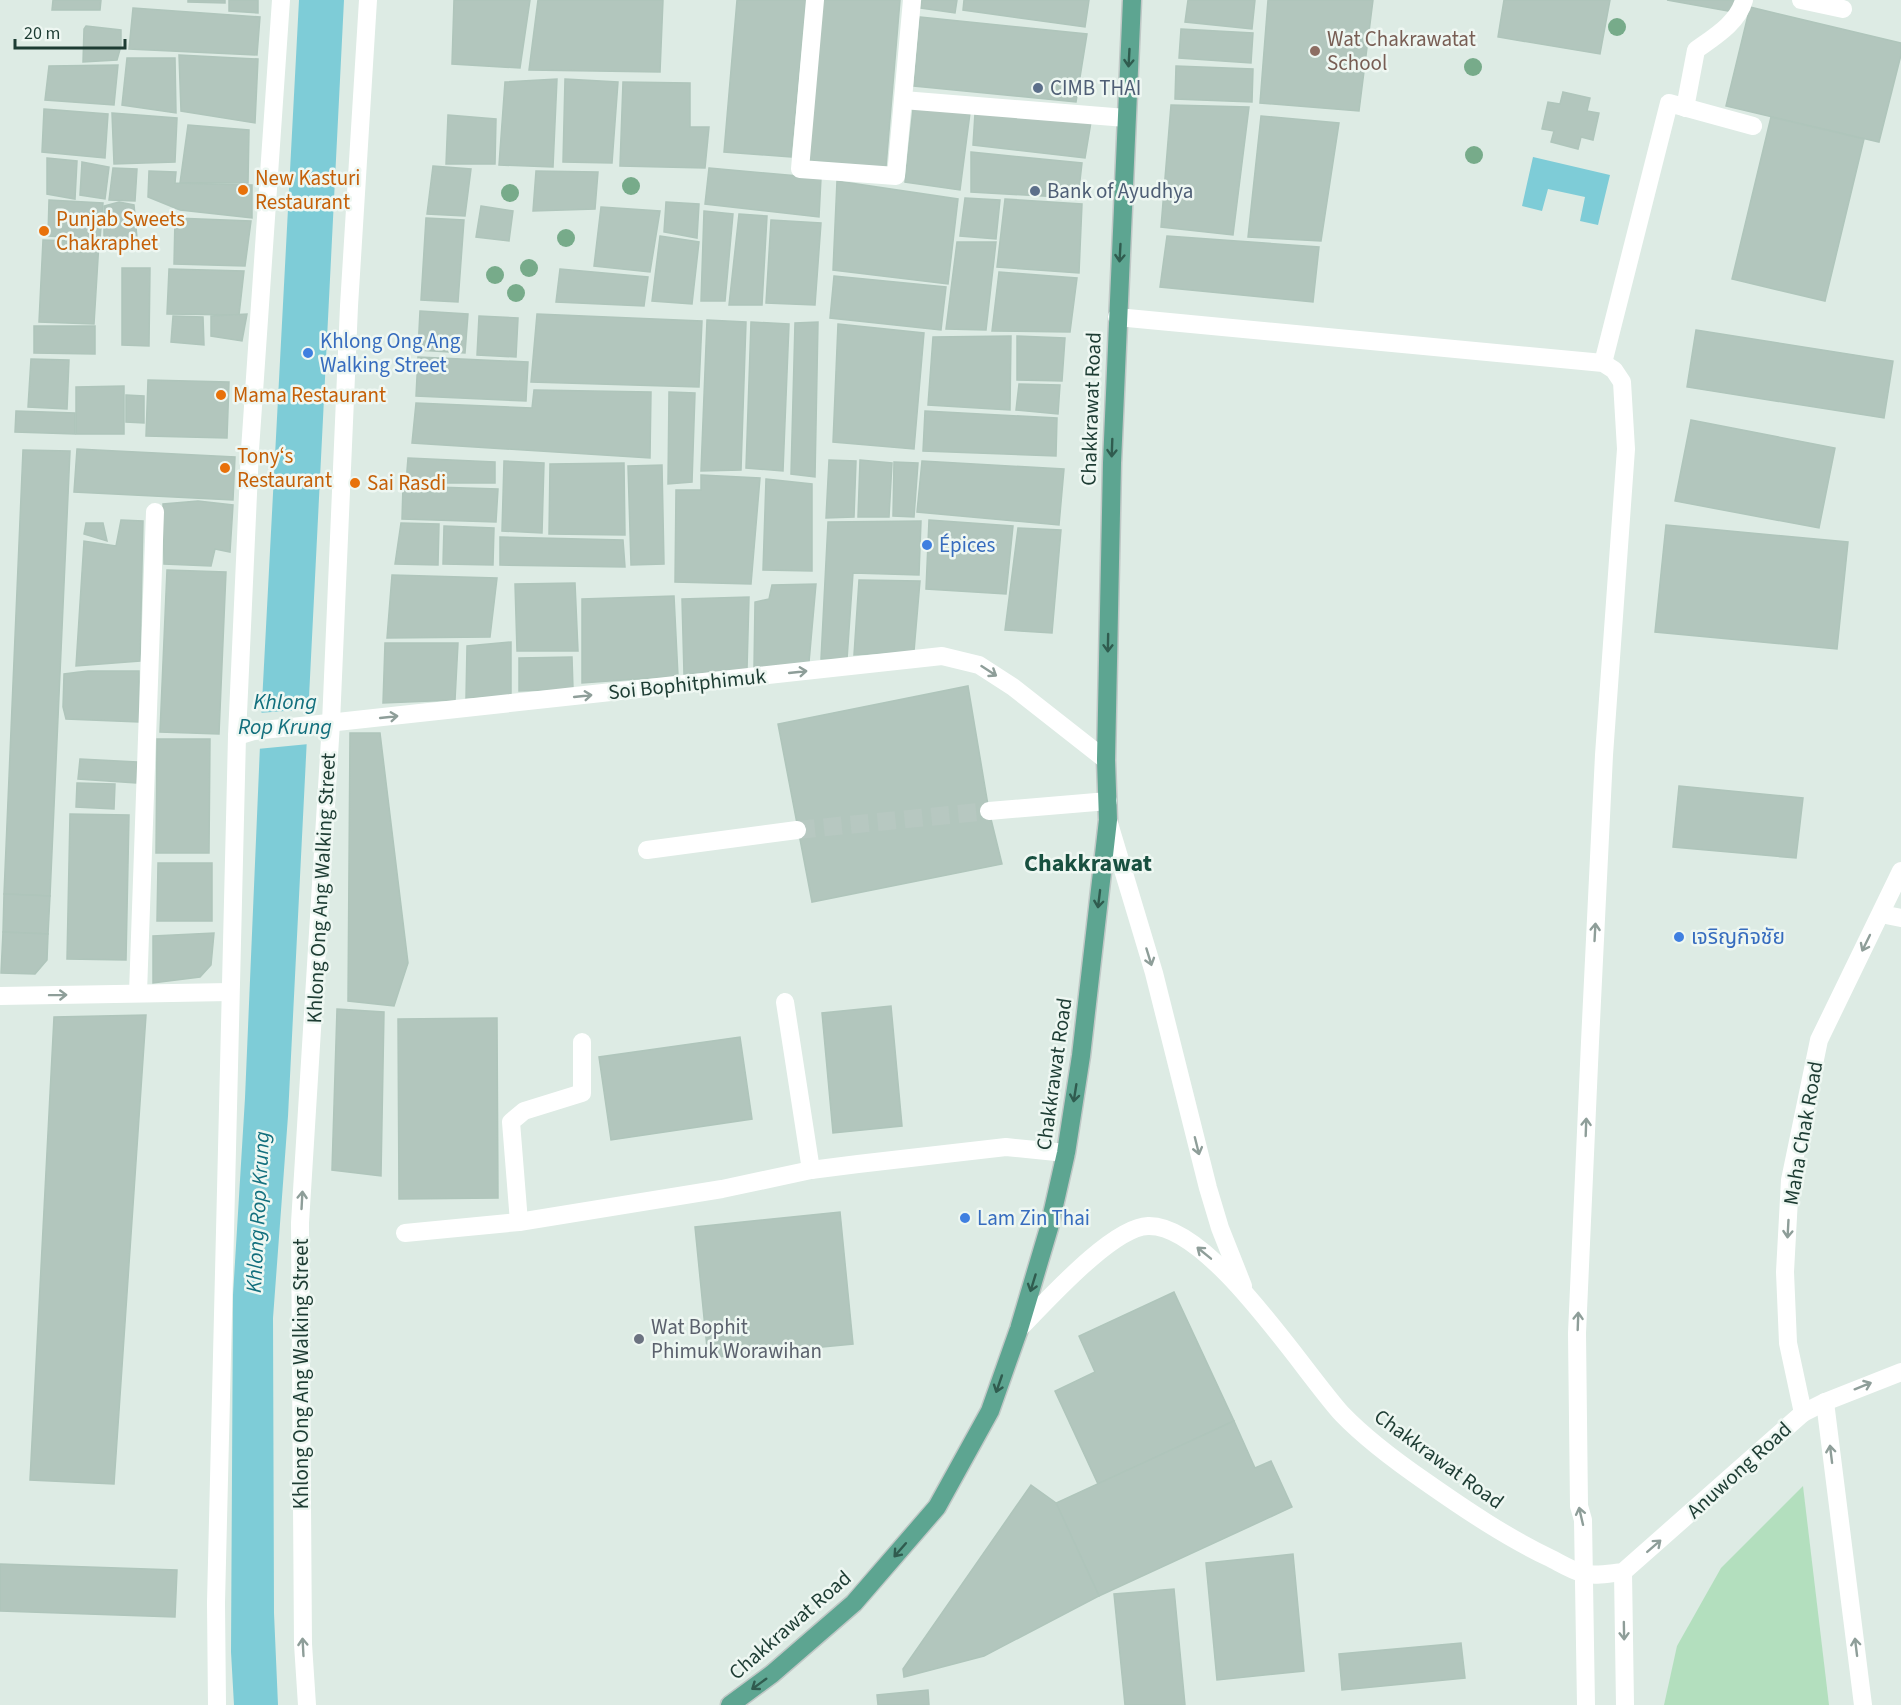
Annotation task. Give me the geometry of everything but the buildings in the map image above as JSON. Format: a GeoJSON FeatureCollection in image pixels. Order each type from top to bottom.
{"type":"FeatureCollection","features":[{"type":"Feature","properties":{"kind":"main road","name":"Chakkrawat Road"},"geometry":{"type":"LineString","coordinates":[[730,1705],[772,1674],[854,1604],[937,1507],[990,1411],[1049,1228],[1066,1153],[1081,1056],[1108,820],[1106,760],[1117,316],[1132,0]]}},
{"type":"Feature","properties":{"kind":"street"},"geometry":{"type":"LineString","coordinates":[[217,1705],[216,1603],[230,992],[246,734],[250,450],[281,0]]}},
{"type":"Feature","properties":{"kind":"street","name":"Khlong Ong Ang Walking Street"},"geometry":{"type":"LineString","coordinates":[[308,1705],[303,1644],[300,1223],[349,306],[368,0]]}},
{"type":"Feature","properties":{"kind":"street"},"geometry":{"type":"LineString","coordinates":[[815,0],[800,169],[896,176],[912,0]]}},
{"type":"Feature","properties":{"kind":"street"},"geometry":{"type":"LineString","coordinates":[[1685,108],[1696,50],[1726,29],[1743,6],[1744,0]]}},
{"type":"Feature","properties":{"kind":"street"},"geometry":{"type":"LineString","coordinates":[[1801,0],[1843,9]]}},
{"type":"Feature","properties":{"kind":"street"},"geometry":{"type":"LineString","coordinates":[[903,100],[1126,118]]}},
{"type":"Feature","properties":{"kind":"street"},"geometry":{"type":"LineString","coordinates":[[1603,363],[1669,103],[1753,126]]}},
{"type":"Feature","properties":{"kind":"street"},"geometry":{"type":"LineString","coordinates":[[1117,316],[1603,363],[1614,370],[1622,382],[1626,449],[1604,755],[1577,1333],[1579,1506],[1583,1520],[1586,1705]]}},
{"type":"Feature","properties":{"kind":"street"},"geometry":{"type":"LineString","coordinates":[[138,993],[155,512]]}},
{"type":"Feature","properties":{"kind":"street","name":"Soi Bophitphimuk"},"geometry":{"type":"LineString","coordinates":[[246,734],[942,656],[979,664],[1013,687],[1106,760]]}},
{"type":"Feature","properties":{"kind":"street"},"geometry":{"type":"LineString","coordinates":[[989,812],[1108,801]]}},
{"type":"Feature","properties":{"kind":"street","name":"Chakkrawat Road"},"geometry":{"type":"LineString","coordinates":[[1108,820],[1154,973],[1208,1188],[1220,1228],[1246,1293]]}},
{"type":"Feature","properties":{"kind":"street"},"geometry":{"type":"LineString","coordinates":[[647,850],[797,830]]}},
{"type":"Feature","properties":{"kind":"street","name":"Maha Chak Road"},"geometry":{"type":"LineString","coordinates":[[1803,1413],[1788,1343],[1785,1272],[1790,1180],[1819,1040],[1901,871]]}},
{"type":"Feature","properties":{"kind":"street"},"geometry":{"type":"LineString","coordinates":[[1881,914],[1901,918]]}},
{"type":"Feature","properties":{"kind":"street"},"geometry":{"type":"LineString","coordinates":[[0,996],[230,992]]}},
{"type":"Feature","properties":{"kind":"street"},"geometry":{"type":"LineString","coordinates":[[785,1002],[811,1170]]}},
{"type":"Feature","properties":{"kind":"street"},"geometry":{"type":"LineString","coordinates":[[519,1222],[511,1122],[524,1111],[582,1093],[582,1042]]}},
{"type":"Feature","properties":{"kind":"street"},"geometry":{"type":"LineString","coordinates":[[405,1233],[519,1222],[722,1190],[811,1170],[1006,1146],[1066,1153]]}},
{"type":"Feature","properties":{"kind":"street","name":"Chakkrawat Road"},"geometry":{"type":"LineString","coordinates":[[1018,1329],[1092,1257],[1126,1233],[1147,1226],[1171,1230],[1205,1253],[1246,1293],[1342,1414],[1364,1435],[1458,1504],[1521,1544],[1584,1574]]}},
{"type":"Feature","properties":{"kind":"street","name":"Anuwong Road"},"geometry":{"type":"LineString","coordinates":[[1623,1572],[1803,1413],[1901,1372]]}},
{"type":"Feature","properties":{"kind":"street"},"geometry":{"type":"LineString","coordinates":[[1825,1402],[1863,1705]]}},
{"type":"Feature","properties":{"kind":"street"},"geometry":{"type":"LineString","coordinates":[[1584,1574],[1623,1572],[1625,1705]]}},
{"type":"Feature","properties":{"kind":"green space"},"geometry":{"type":"Polygon","coordinates":[[[1803,1486],[1829,1705],[1664,1705],[1677,1646],[1721,1568],[1803,1486]]]}},
{"type":"Feature","properties":{"kind":"water","name":"Khlong Rop Krung"},"geometry":{"type":"Polygon","coordinates":[[[299,0],[344,0],[288,1116],[273,1318],[274,1613],[278,1705],[234,1705],[231,1652],[233,1295],[245,1098],[261,722],[299,0]]]}},
{"type":"Feature","properties":{"kind":"water"},"geometry":{"type":"Polygon","coordinates":[[[1533,157],[1610,175],[1598,225],[1580,221],[1585,197],[1548,189],[1542,211],[1522,206],[1533,157]]]}},
{"type":"Feature","properties":{"kind":"pier"},"geometry":{"type":"Polygon","coordinates":[[[311,709],[309,744],[257,749],[259,713],[311,709]]]}},
{"type":"Feature","properties":{"kind":"tunnel"},"geometry":{"type":"LineString","coordinates":[[797,830],[989,811]]}},
{"type":"Feature","properties":{"kind":"place","name":"Wat Chakrawatat School"},"geometry":{"type":"Point","coordinates":[1315,51]}},
{"type":"Feature","properties":{"kind":"place","name":"CIMB THAI"},"geometry":{"type":"Point","coordinates":[1038,88]}},
{"type":"Feature","properties":{"kind":"place","name":"New Kasturi Restaurant"},"geometry":{"type":"Point","coordinates":[243,190]}},
{"type":"Feature","properties":{"kind":"place","name":"Bank of Ayudhya"},"geometry":{"type":"Point","coordinates":[1035,191]}},
{"type":"Feature","properties":{"kind":"place","name":"Punjab Sweets Chakraphet"},"geometry":{"type":"Point","coordinates":[44,231]}},
{"type":"Feature","properties":{"kind":"place","name":"Khlong Ong Ang Walking Street"},"geometry":{"type":"Point","coordinates":[308,353]}},
{"type":"Feature","properties":{"kind":"place","name":"Mama Restaurant"},"geometry":{"type":"Point","coordinates":[221,395]}},
{"type":"Feature","properties":{"kind":"place","name":"Tony‘s Restaurant"},"geometry":{"type":"Point","coordinates":[225,468]}},
{"type":"Feature","properties":{"kind":"place","name":"Sai Rasdi"},"geometry":{"type":"Point","coordinates":[355,483]}},
{"type":"Feature","properties":{"kind":"place","name":"Épices"},"geometry":{"type":"Point","coordinates":[927,545]}},
{"type":"Feature","properties":{"kind":"place","name":"เจริญกิจชัย"},"geometry":{"type":"Point","coordinates":[1679,937]}},
{"type":"Feature","properties":{"kind":"place","name":"Lam Zin Thai"},"geometry":{"type":"Point","coordinates":[965,1218]}},
{"type":"Feature","properties":{"kind":"place","name":"Wat Bophit Phimuk Worawihan"},"geometry":{"type":"Point","coordinates":[639,1339]}},
{"type":"Feature","properties":{"kind":"district","name":"Chakkrawat"},"geometry":{"type":"Point","coordinates":[1088,863]}}]}
